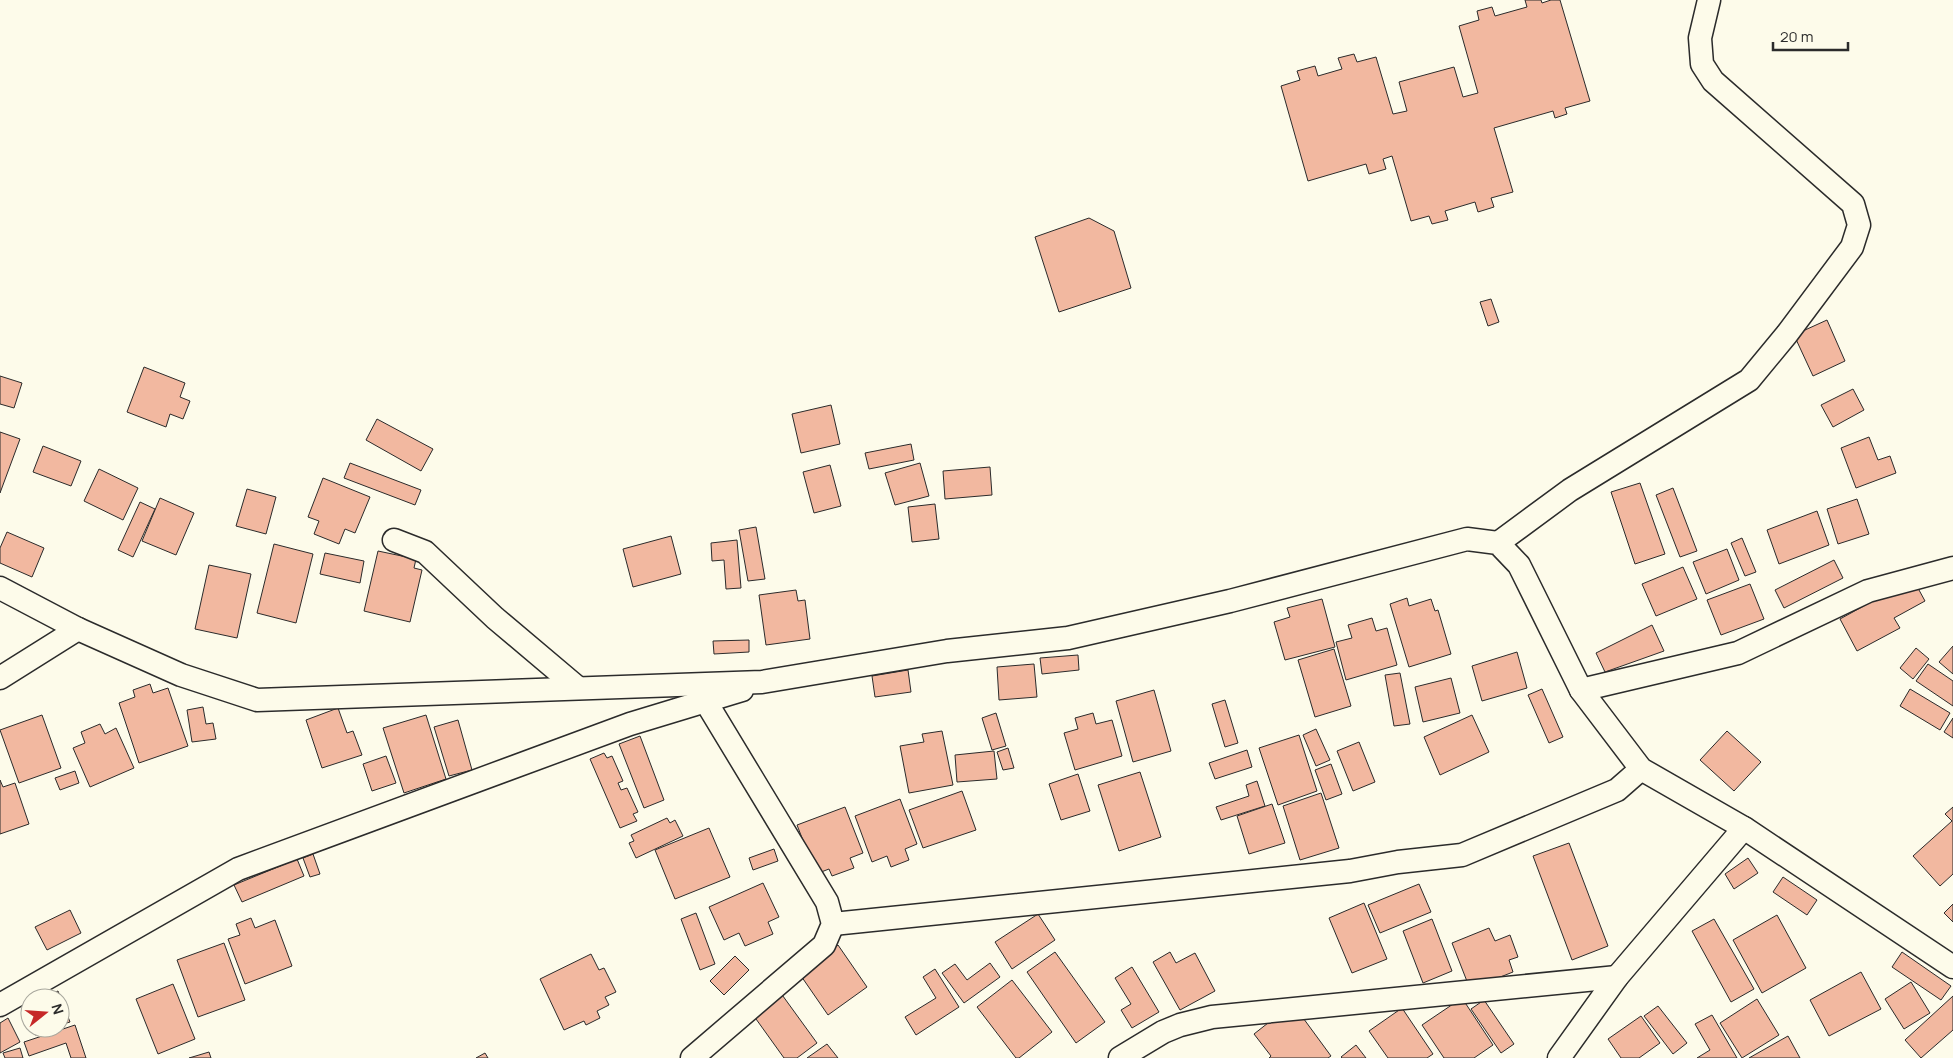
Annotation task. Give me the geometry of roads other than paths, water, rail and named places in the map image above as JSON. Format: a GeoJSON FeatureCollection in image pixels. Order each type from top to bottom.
{"type":"FeatureCollection","features":[{"type":"Feature","properties":{"kind":"street"},"geometry":{"type":"LineString","coordinates":[[1498,543],[1570,490],[1749,380],[1787,334],[1852,247],[1859,225],[1854,204],[1713,82],[1702,64],[1700,38],[1709,0]]}},
{"type":"Feature","properties":{"kind":"street"},"geometry":{"type":"LineString","coordinates":[[0,588],[78,629],[181,675],[257,700],[762,682],[947,651],[1068,638],[1230,601],[1468,539],[1498,543],[1519,565],[1581,690],[1641,769],[1744,828],[1953,967]]}},
{"type":"Feature","properties":{"kind":"street"},"geometry":{"type":"LineString","coordinates":[[394,540],[425,552],[495,618],[578,688]]}},
{"type":"Feature","properties":{"kind":"street"},"geometry":{"type":"LineString","coordinates":[[1581,690],[1738,653],[1868,591],[1953,568]]}},
{"type":"Feature","properties":{"kind":"street"},"geometry":{"type":"LineString","coordinates":[[0,678],[78,629]]}},
{"type":"Feature","properties":{"kind":"street"},"geometry":{"type":"LineString","coordinates":[[0,1006],[238,869],[630,724],[706,702],[762,682]]}},
{"type":"Feature","properties":{"kind":"street"},"geometry":{"type":"LineString","coordinates":[[692,1058],[824,945],[833,924],[827,902],[706,702]]}},
{"type":"Feature","properties":{"kind":"street"},"geometry":{"type":"LineString","coordinates":[[833,924],[1360,870],[1398,862],[1462,855],[1617,790],[1641,769]]}},
{"type":"Feature","properties":{"kind":"street"},"geometry":{"type":"LineString","coordinates":[[1559,1058],[1617,977],[1744,828]]}},
{"type":"Feature","properties":{"kind":"street"},"geometry":{"type":"LineString","coordinates":[[1120,1058],[1163,1032],[1180,1025],[1212,1017],[1617,977]]}}]}
